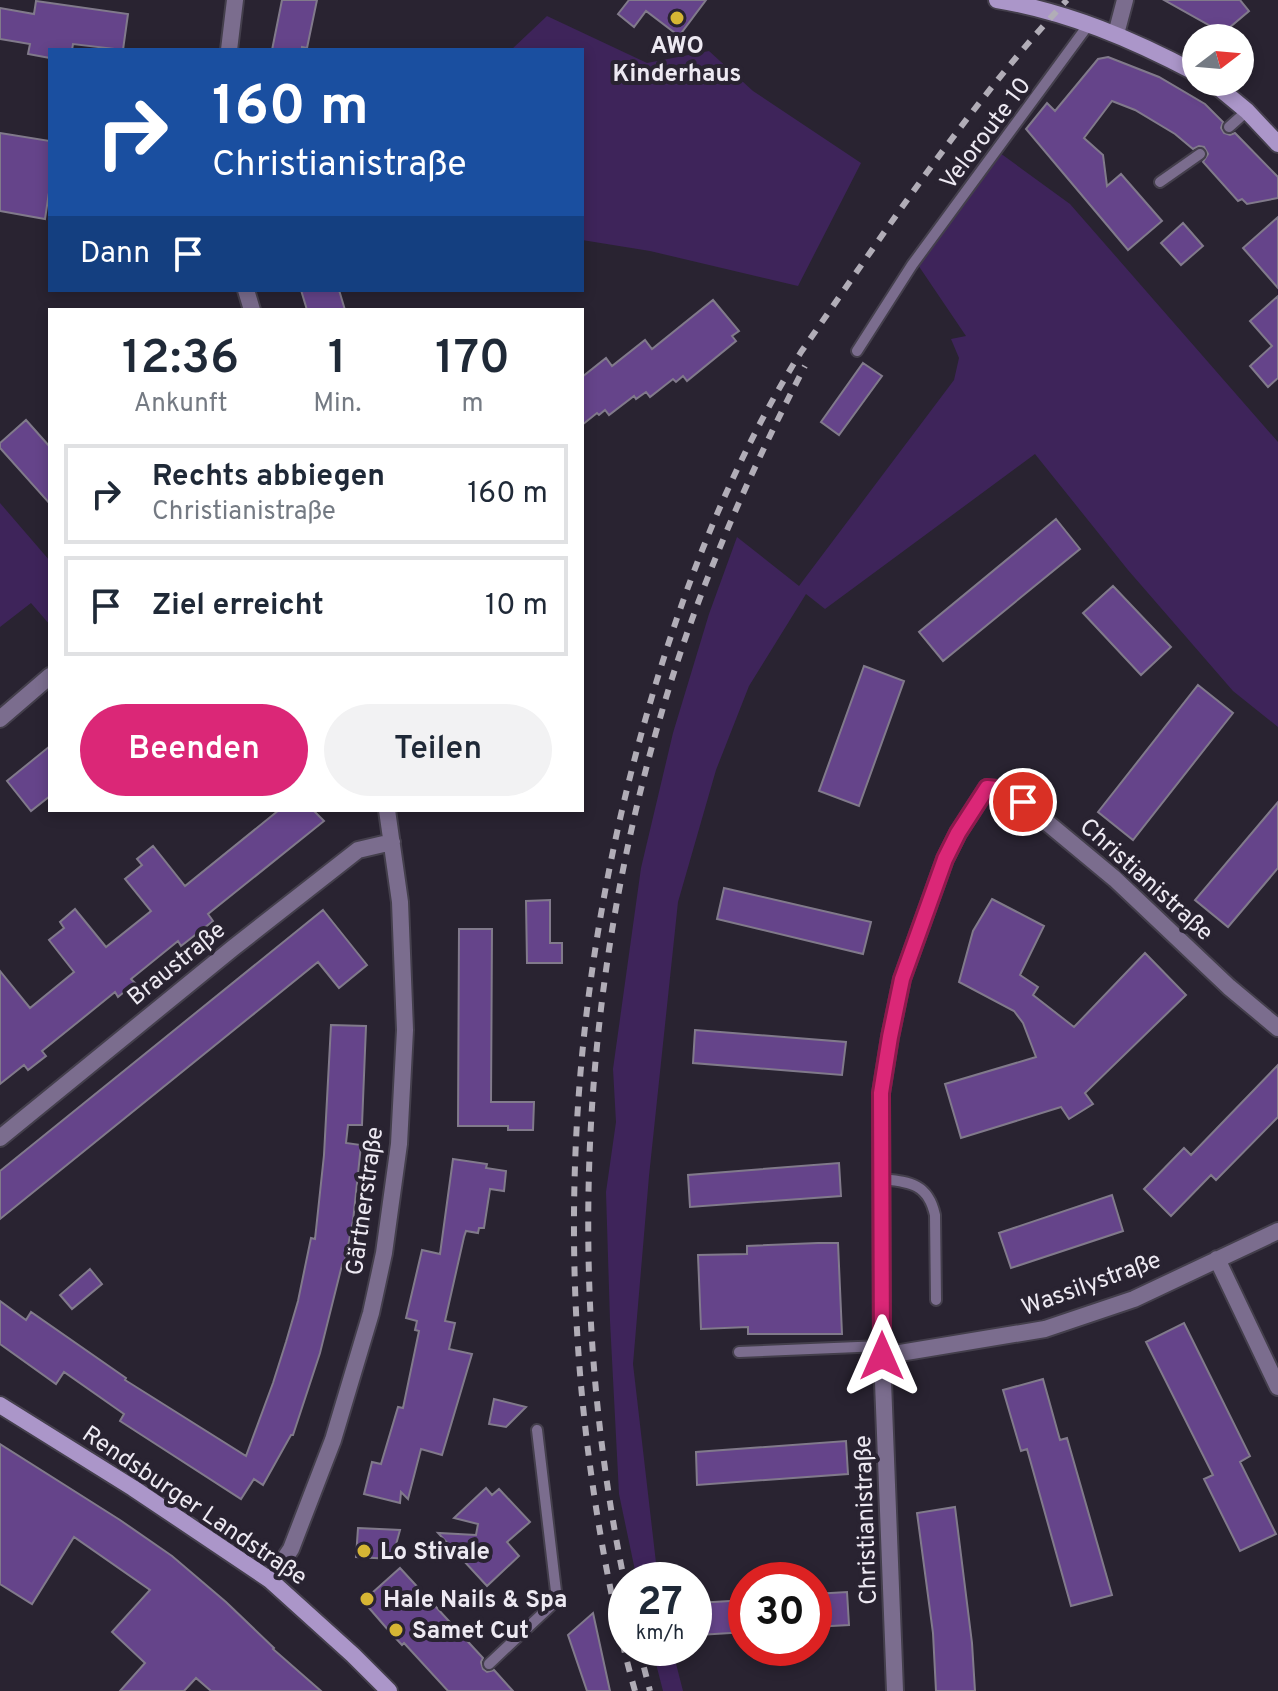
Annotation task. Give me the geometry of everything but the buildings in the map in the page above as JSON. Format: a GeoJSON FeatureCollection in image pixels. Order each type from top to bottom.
{"type":"FeatureCollection","features":[{"type":"Feature","properties":{"kind":"street"},"geometry":{"type":"LineString","coordinates":[[229,48],[235,0]]}},
{"type":"Feature","properties":{"kind":"street"},"geometry":{"type":"LineString","coordinates":[[997,0],[1045,10],[1089,24],[1147,47],[1182,66]]}},
{"type":"Feature","properties":{"kind":"street"},"geometry":{"type":"LineString","coordinates":[[1116,34],[1125,0]]}},
{"type":"Feature","properties":{"kind":"street"},"geometry":{"type":"LineString","coordinates":[[1230,96],[1278,144]]}},
{"type":"Feature","properties":{"kind":"street"},"geometry":{"type":"LineString","coordinates":[[0,719],[48,678]]}},
{"type":"Feature","properties":{"kind":"street","name":"Christianistraße"},"geometry":{"type":"LineString","coordinates":[[895,1691],[882,1351],[881,1093],[902,979],[945,859],[987,788],[1006,790],[1038,815],[1115,879],[1229,987],[1278,1028]]}},
{"type":"Feature","properties":{"kind":"street","name":"Gärtnerstraße"},"geometry":{"type":"LineString","coordinates":[[270,1580],[291,1549],[333,1440],[371,1313],[384,1253],[399,1144],[405,1030],[400,902],[387,812]]}},
{"type":"Feature","properties":{"kind":"street","name":"Braustraße"},"geometry":{"type":"LineString","coordinates":[[0,1138],[358,850],[392,842]]}},
{"type":"Feature","properties":{"kind":"street","name":"Wassilystraße"},"geometry":{"type":"LineString","coordinates":[[882,1351],[1045,1329],[1134,1299],[1278,1231]]}},
{"type":"Feature","properties":{"kind":"street"},"geometry":{"type":"LineString","coordinates":[[1217,1259],[1278,1387]]}},
{"type":"Feature","properties":{"kind":"street","name":"Rendsburger Landstraße"},"geometry":{"type":"LineString","coordinates":[[0,1405],[178,1517],[270,1580],[389,1691]]}},
{"type":"Feature","properties":{"kind":"lane","name":"Veloroute 10"},"geometry":{"type":"LineString","coordinates":[[857,351],[912,265],[1089,24]]}},
{"type":"Feature","properties":{"kind":"lane"},"geometry":{"type":"LineString","coordinates":[[1229,127],[1247,111]]}},
{"type":"Feature","properties":{"kind":"lane"},"geometry":{"type":"LineString","coordinates":[[1160,182],[1200,154]]}},
{"type":"Feature","properties":{"kind":"lane"},"geometry":{"type":"LineString","coordinates":[[882,1179],[908,1182],[923,1190],[932,1201],[935,1215],[936,1300]]}},
{"type":"Feature","properties":{"kind":"lane"},"geometry":{"type":"LineString","coordinates":[[739,1352],[882,1351]]}},
{"type":"Feature","properties":{"kind":"lane"},"geometry":{"type":"LineString","coordinates":[[489,1664],[557,1600],[537,1430]]}},
{"type":"Feature","properties":{"kind":"shaded area"},"geometry":{"type":"Polygon","coordinates":[[[547,16],[647,63],[709,51],[753,91],[861,163],[798,286],[650,251],[584,240],[584,48],[513,48],[547,16]]]}},
{"type":"Feature","properties":{"kind":"shaded area"},"geometry":{"type":"Polygon","coordinates":[[[1000,153],[1070,204],[1278,442],[1278,727],[1233,691],[1128,570],[1035,454],[825,609],[806,594],[749,686],[716,770],[678,902],[633,1364],[656,1562],[633,1562],[619,1494],[606,1192],[616,1122],[613,1069],[641,868],[673,733],[709,614],[737,537],[799,586],[954,380],[959,358],[951,339],[966,336],[918,265],[1000,153]]]}},
{"type":"Feature","properties":{"kind":"shaded area"},"geometry":{"type":"Polygon","coordinates":[[[0,503],[48,559],[48,623],[31,603],[0,627],[0,503]]]}},
{"type":"Feature","properties":{"kind":"shaded area"},"geometry":{"type":"Polygon","coordinates":[[[657,1666],[677,1666],[683,1691],[663,1691],[657,1666]]]}},
{"type":"Feature","properties":{"kind":"railway"},"geometry":{"type":"LineString","coordinates":[[635,1691],[615,1610],[591,1473],[580,1373],[575,1273],[575,1173],[580,1074],[591,976],[629,780],[656,683],[700,555],[736,471],[778,391],[801,352],[961,127],[1067,0]]}},
{"type":"Feature","properties":{"kind":"railway"},"geometry":{"type":"LineString","coordinates":[[621,1562],[606,1475],[593,1359],[588,1243],[591,1126],[601,1010],[618,895],[643,781],[675,669],[702,591],[768,440],[805,366]]}},
{"type":"Feature","properties":{"kind":"railway"},"geometry":{"type":"LineString","coordinates":[[644,1666],[650,1691]]}},
{"type":"Feature","properties":{"kind":"place","name":"AWO Kinderhaus"},"geometry":{"type":"Point","coordinates":[677,18]}},
{"type":"Feature","properties":{"kind":"place","name":"Lo Stivale"},"geometry":{"type":"Point","coordinates":[364,1551]}},
{"type":"Feature","properties":{"kind":"place","name":"Hale Nails & Spa"},"geometry":{"type":"Point","coordinates":[367,1599]}},
{"type":"Feature","properties":{"kind":"place","name":"Samet Cut"},"geometry":{"type":"Point","coordinates":[396,1630]}},
{"type":"Feature","properties":{"kind":"route"},"geometry":{"type":"LineString","coordinates":[[882,1356],[881,1093],[902,979],[945,859],[987,788],[1006,790],[1023,802]]}}]}
